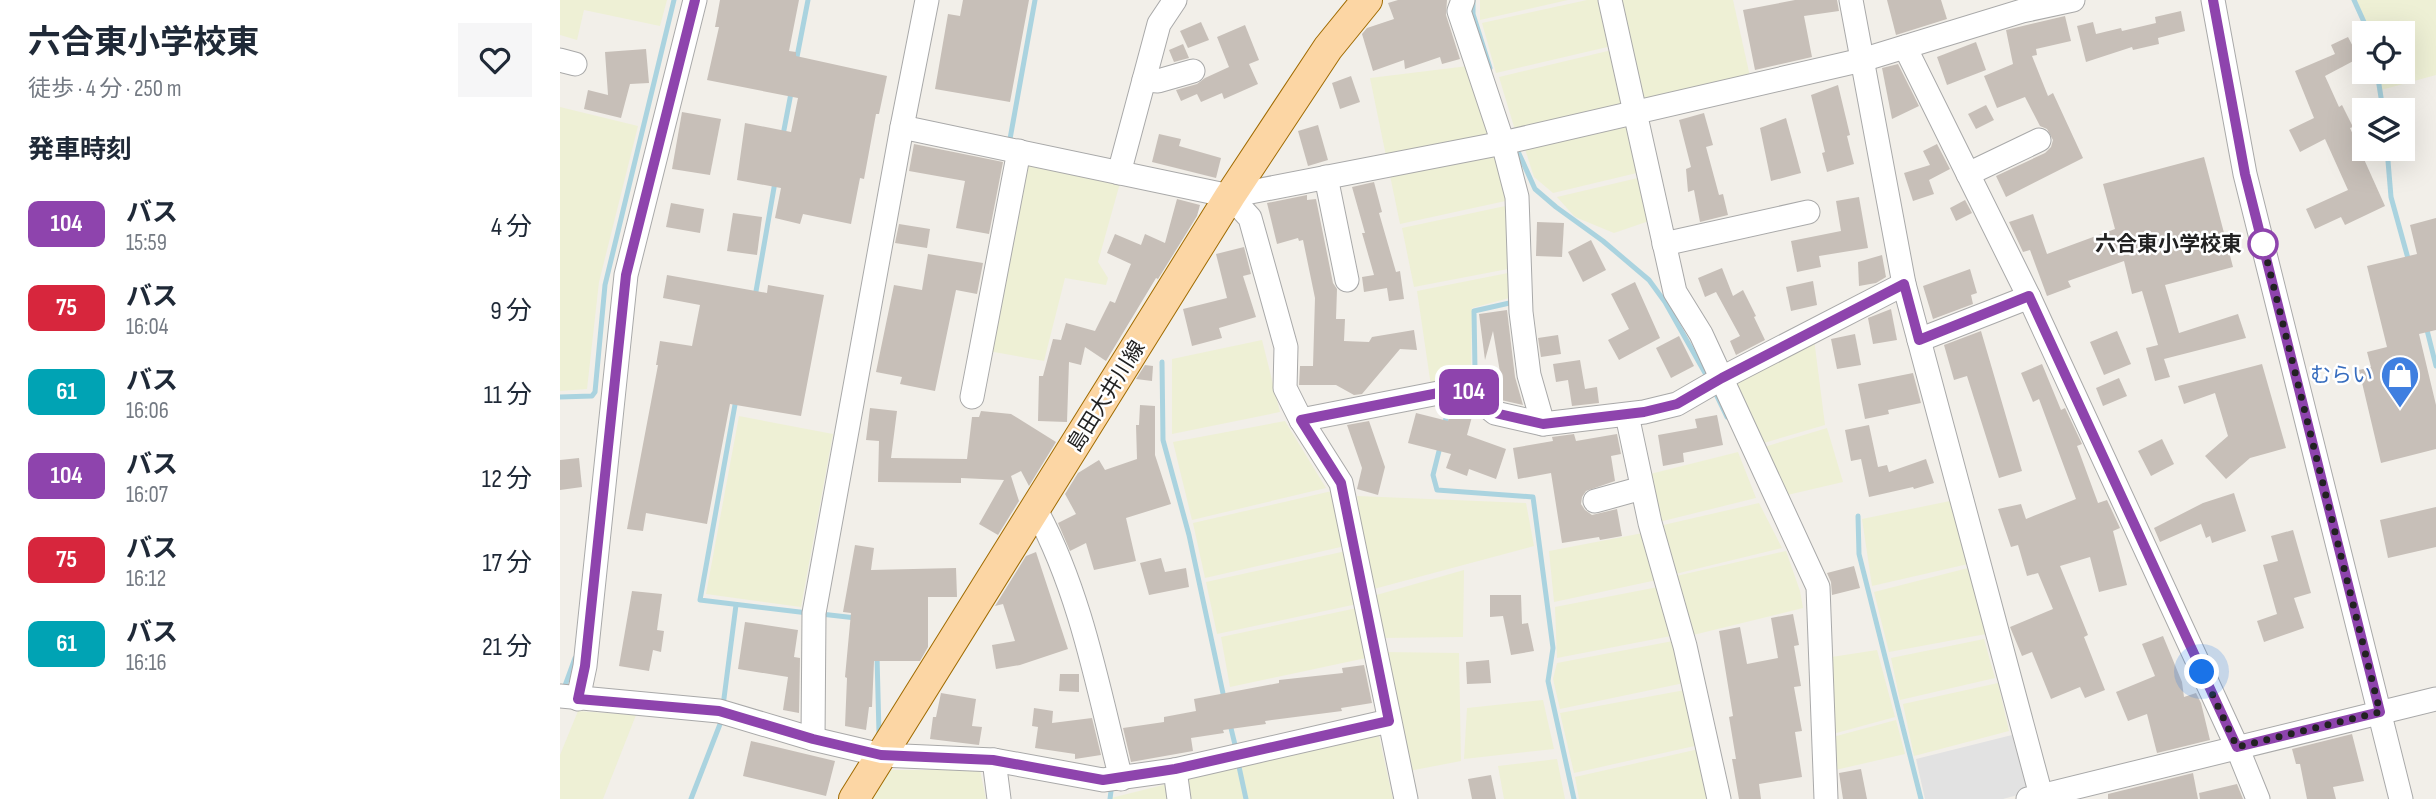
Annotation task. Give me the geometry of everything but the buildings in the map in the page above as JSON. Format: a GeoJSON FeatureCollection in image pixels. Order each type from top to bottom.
{"type":"FeatureCollection","features":[{"type":"Feature","properties":{"kind":"main road","name":"島田大井川線"},"geometry":{"type":"LineString","coordinates":[[854,799],[1230,196],[1328,48],[1367,0]]}},
{"type":"Feature","properties":{"kind":"street"},"geometry":{"type":"LineString","coordinates":[[695,0],[626,275],[585,666],[569,698],[719,711],[813,739],[881,755],[993,760],[1108,786],[1389,721]]}},
{"type":"Feature","properties":{"kind":"street"},"geometry":{"type":"LineString","coordinates":[[813,739],[814,613],[927,0]]}},
{"type":"Feature","properties":{"kind":"street"},"geometry":{"type":"LineString","coordinates":[[1119,173],[1159,24],[1175,0]]}},
{"type":"Feature","properties":{"kind":"street"},"geometry":{"type":"LineString","coordinates":[[1463,0],[1459,11],[1503,143],[1517,197],[1521,312],[1530,375],[1543,424]]}},
{"type":"Feature","properties":{"kind":"street"},"geometry":{"type":"LineString","coordinates":[[1610,0],[1675,292],[1701,334],[1818,587],[1826,799]]}},
{"type":"Feature","properties":{"kind":"street"},"geometry":{"type":"LineString","coordinates":[[1851,0],[1904,284],[2037,798],[2436,699]]}},
{"type":"Feature","properties":{"kind":"street"},"geometry":{"type":"LineString","coordinates":[[902,127],[1230,196],[1503,143],[1862,60],[2022,11],[2073,0]]}},
{"type":"Feature","properties":{"kind":"street"},"geometry":{"type":"LineString","coordinates":[[2213,0],[2245,174],[2401,799]]}},
{"type":"Feature","properties":{"kind":"street"},"geometry":{"type":"LineString","coordinates":[[1905,47],[2029,296],[2237,747],[2258,799]]}},
{"type":"Feature","properties":{"kind":"street"},"geometry":{"type":"LineString","coordinates":[[1144,80],[1158,81],[1194,71]]}},
{"type":"Feature","properties":{"kind":"street"},"geometry":{"type":"LineString","coordinates":[[1968,174],[2039,140]]}},
{"type":"Feature","properties":{"kind":"street"},"geometry":{"type":"LineString","coordinates":[[972,397],[1019,151]]}},
{"type":"Feature","properties":{"kind":"street"},"geometry":{"type":"LineString","coordinates":[[1326,177],[1347,280]]}},
{"type":"Feature","properties":{"kind":"street"},"geometry":{"type":"LineString","coordinates":[[1230,196],[1250,218],[1286,347],[1285,388],[1301,420],[1341,483],[1406,799]]}},
{"type":"Feature","properties":{"kind":"street"},"geometry":{"type":"LineString","coordinates":[[1664,244],[1808,212]]}},
{"type":"Feature","properties":{"kind":"street"},"geometry":{"type":"LineString","coordinates":[[1301,420],[1464,388],[1495,413],[1543,424],[1627,415],[1677,404],[1904,284]]}},
{"type":"Feature","properties":{"kind":"street"},"geometry":{"type":"LineString","coordinates":[[1919,340],[2029,296]]}},
{"type":"Feature","properties":{"kind":"street"},"geometry":{"type":"LineString","coordinates":[[1627,415],[1650,523],[1685,646],[1719,799]]}},
{"type":"Feature","properties":{"kind":"street"},"geometry":{"type":"LineString","coordinates":[[1595,501],[1642,488]]}},
{"type":"Feature","properties":{"kind":"street"},"geometry":{"type":"LineString","coordinates":[[1036,510],[1049,536],[1080,617],[1108,786]]}},
{"type":"Feature","properties":{"kind":"street"},"geometry":{"type":"LineString","coordinates":[[993,760],[999,799]]}},
{"type":"Feature","properties":{"kind":"street"},"geometry":{"type":"LineString","coordinates":[[1175,769],[1179,799]]}},
{"type":"Feature","properties":{"kind":"green space"},"geometry":{"type":"Polygon","coordinates":[[[560,0],[667,0],[660,26],[584,10],[577,40],[560,35],[560,0]]]}},
{"type":"Feature","properties":{"kind":"green space"},"geometry":{"type":"Polygon","coordinates":[[[1480,0],[1568,0],[1480,20],[1480,0]]]}},
{"type":"Feature","properties":{"kind":"green space"},"geometry":{"type":"Polygon","coordinates":[[[1587,0],[1604,0],[1616,45],[1496,73],[1482,23],[1587,0]]]}},
{"type":"Feature","properties":{"kind":"green space"},"geometry":{"type":"Polygon","coordinates":[[[1620,0],[1733,0],[1751,81],[1642,106],[1620,0]]]}},
{"type":"Feature","properties":{"kind":"green space"},"geometry":{"type":"Polygon","coordinates":[[[2355,0],[2436,0],[2436,75],[2415,81],[2415,21],[2361,21],[2355,0]]]}},
{"type":"Feature","properties":{"kind":"green space"},"geometry":{"type":"Polygon","coordinates":[[[1616,49],[1628,104],[1515,130],[1499,77],[1616,49]]]}},
{"type":"Feature","properties":{"kind":"green space"},"geometry":{"type":"Polygon","coordinates":[[[1468,66],[1510,200],[1400,224],[1370,78],[1468,66]]]}},
{"type":"Feature","properties":{"kind":"green space"},"geometry":{"type":"Polygon","coordinates":[[[2379,84],[2403,84],[2381,90],[2379,84]]]}},
{"type":"Feature","properties":{"kind":"green space"},"geometry":{"type":"Polygon","coordinates":[[[560,107],[638,126],[599,282],[587,389],[560,391],[560,107]]]}},
{"type":"Feature","properties":{"kind":"green space"},"geometry":{"type":"Polygon","coordinates":[[[1630,120],[1641,172],[1553,193],[1534,177],[1523,143],[1630,120]]]}},
{"type":"Feature","properties":{"kind":"green space"},"geometry":{"type":"Polygon","coordinates":[[[1030,164],[1120,183],[1098,262],[1108,278],[1106,285],[1065,278],[1044,361],[988,351],[1023,170],[1030,164]]]}},
{"type":"Feature","properties":{"kind":"green space"},"geometry":{"type":"Polygon","coordinates":[[[1642,177],[1652,220],[1614,233],[1575,217],[1557,197],[1642,177]]]}},
{"type":"Feature","properties":{"kind":"green space"},"geometry":{"type":"Polygon","coordinates":[[[1510,205],[1513,268],[1414,287],[1402,228],[1510,205]]]}},
{"type":"Feature","properties":{"kind":"green space"},"geometry":{"type":"Polygon","coordinates":[[[1513,272],[1513,297],[1472,308],[1471,368],[1464,376],[1431,386],[1417,291],[1513,272]]]}},
{"type":"Feature","properties":{"kind":"green space"},"geometry":{"type":"Polygon","coordinates":[[[1814,339],[1825,425],[1757,445],[1731,380],[1814,339]]]}},
{"type":"Feature","properties":{"kind":"green space"},"geometry":{"type":"Polygon","coordinates":[[[1262,340],[1280,412],[1172,434],[1172,359],[1262,340]]]}},
{"type":"Feature","properties":{"kind":"green space"},"geometry":{"type":"Polygon","coordinates":[[[739,416],[833,434],[801,607],[706,594],[739,416]]]}},
{"type":"Feature","properties":{"kind":"green space"},"geometry":{"type":"Polygon","coordinates":[[[1285,421],[1326,488],[1192,520],[1173,442],[1285,421]]]}},
{"type":"Feature","properties":{"kind":"green space"},"geometry":{"type":"Polygon","coordinates":[[[1827,428],[1843,482],[1783,496],[1761,448],[1827,428]]]}},
{"type":"Feature","properties":{"kind":"green space"},"geometry":{"type":"Polygon","coordinates":[[[1738,452],[1756,498],[1659,522],[1650,474],[1738,452]]]}},
{"type":"Feature","properties":{"kind":"green space"},"geometry":{"type":"Polygon","coordinates":[[[1332,491],[1345,546],[1205,578],[1193,523],[1332,491]]]}},
{"type":"Feature","properties":{"kind":"green space"},"geometry":{"type":"Polygon","coordinates":[[[1357,496],[1526,503],[1534,546],[1370,590],[1357,496]]]}},
{"type":"Feature","properties":{"kind":"green space"},"geometry":{"type":"Polygon","coordinates":[[[1950,501],[1968,564],[1872,586],[1862,519],[1950,501]]]}},
{"type":"Feature","properties":{"kind":"green space"},"geometry":{"type":"Polygon","coordinates":[[[1759,503],[1782,548],[1671,575],[1659,526],[1759,503]]]}},
{"type":"Feature","properties":{"kind":"green space"},"geometry":{"type":"Polygon","coordinates":[[[1643,533],[1657,580],[1554,602],[1549,551],[1643,533]]]}},
{"type":"Feature","properties":{"kind":"green space"},"geometry":{"type":"Polygon","coordinates":[[[1346,551],[1357,604],[1217,634],[1206,582],[1346,551]]]}},
{"type":"Feature","properties":{"kind":"green space"},"geometry":{"type":"Polygon","coordinates":[[[1786,551],[1803,608],[1689,636],[1672,577],[1786,551]]]}},
{"type":"Feature","properties":{"kind":"green space"},"geometry":{"type":"Polygon","coordinates":[[[1968,568],[1986,634],[1889,652],[1874,592],[1968,568]]]}},
{"type":"Feature","properties":{"kind":"green space"},"geometry":{"type":"Polygon","coordinates":[[[1464,570],[1463,637],[1379,638],[1373,596],[1464,570]]]}},
{"type":"Feature","properties":{"kind":"green space"},"geometry":{"type":"Polygon","coordinates":[[[1658,587],[1671,636],[1557,658],[1555,607],[1658,587]]]}},
{"type":"Feature","properties":{"kind":"green space"},"geometry":{"type":"Polygon","coordinates":[[[1357,608],[1366,658],[1230,687],[1221,637],[1357,608]]]}},
{"type":"Feature","properties":{"kind":"green space"},"geometry":{"type":"Polygon","coordinates":[[[1984,639],[1995,678],[1900,700],[1891,658],[1984,639]]]}},
{"type":"Feature","properties":{"kind":"green space"},"geometry":{"type":"Polygon","coordinates":[[[1673,641],[1684,683],[1560,709],[1553,679],[1557,663],[1673,641]]]}},
{"type":"Feature","properties":{"kind":"green space"},"geometry":{"type":"Polygon","coordinates":[[[1877,650],[1895,717],[1829,735],[1825,658],[1877,650]]]}},
{"type":"Feature","properties":{"kind":"green space"},"geometry":{"type":"Polygon","coordinates":[[[1382,652],[1459,653],[1461,761],[1409,771],[1382,652]]]}},
{"type":"Feature","properties":{"kind":"green space"},"geometry":{"type":"Polygon","coordinates":[[[1998,683],[2009,731],[1914,756],[1903,704],[1998,683]]]}},
{"type":"Feature","properties":{"kind":"green space"},"geometry":{"type":"Polygon","coordinates":[[[1685,690],[1699,745],[1574,773],[1560,713],[1685,690]]]}},
{"type":"Feature","properties":{"kind":"green space"},"geometry":{"type":"Polygon","coordinates":[[[1543,700],[1554,749],[1464,759],[1467,708],[1543,700]]]}},
{"type":"Feature","properties":{"kind":"green space"},"geometry":{"type":"Polygon","coordinates":[[[578,711],[636,715],[603,799],[560,799],[560,755],[578,711]]]}},
{"type":"Feature","properties":{"kind":"green space"},"geometry":{"type":"Polygon","coordinates":[[[1896,720],[1905,754],[1831,771],[1829,738],[1896,720]]]}},
{"type":"Feature","properties":{"kind":"green space"},"geometry":{"type":"Polygon","coordinates":[[[1379,736],[1393,799],[1190,799],[1188,778],[1379,736]]]}},
{"type":"Feature","properties":{"kind":"green space"},"geometry":{"type":"Polygon","coordinates":[[[1699,749],[1708,799],[1579,799],[1575,777],[1699,749]]]}},
{"type":"Feature","properties":{"kind":"green space"},"geometry":{"type":"Polygon","coordinates":[[[1557,759],[1565,799],[1504,799],[1498,766],[1557,759]]]}},
{"type":"Feature","properties":{"kind":"green space"},"geometry":{"type":"Polygon","coordinates":[[[885,770],[980,770],[986,799],[867,799],[885,770]]]}},
{"type":"Feature","properties":{"kind":"green space"},"geometry":{"type":"Polygon","coordinates":[[[1167,784],[1169,799],[1111,799],[1111,798],[1167,784]]]}},
{"type":"Feature","properties":{"kind":"shaded area"},"geometry":{"type":"Polygon","coordinates":[[[2012,735],[2029,792],[2003,799],[1925,799],[1916,759],[2012,735]]]}},
{"type":"Feature","properties":{"kind":"waterway"},"geometry":{"type":"LineString","coordinates":[[560,397],[592,396],[595,392],[605,285],[674,0]]}},
{"type":"Feature","properties":{"kind":"waterway"},"geometry":{"type":"LineString","coordinates":[[796,62],[808,0]]}},
{"type":"Feature","properties":{"kind":"waterway"},"geometry":{"type":"LineString","coordinates":[[1010,139],[1035,0]]}},
{"type":"Feature","properties":{"kind":"waterway"},"geometry":{"type":"LineString","coordinates":[[1473,0],[1473,14],[1490,68]]}},
{"type":"Feature","properties":{"kind":"waterway"},"geometry":{"type":"LineString","coordinates":[[2354,0],[2364,21]]}},
{"type":"Feature","properties":{"kind":"waterway"},"geometry":{"type":"LineString","coordinates":[[2379,84],[2381,98]]}},
{"type":"Feature","properties":{"kind":"waterway"},"geometry":{"type":"LineString","coordinates":[[783,135],[791,93]]}},
{"type":"Feature","properties":{"kind":"waterway"},"geometry":{"type":"LineString","coordinates":[[1516,147],[1535,189],[1649,280],[1665,302],[1709,380]]}},
{"type":"Feature","properties":{"kind":"waterway"},"geometry":{"type":"LineString","coordinates":[[2388,161],[2391,197],[2409,262]]}},
{"type":"Feature","properties":{"kind":"waterway"},"geometry":{"type":"LineString","coordinates":[[755,297],[775,182]]}},
{"type":"Feature","properties":{"kind":"waterway"},"geometry":{"type":"LineString","coordinates":[[1463,380],[1469,378],[1475,370],[1474,311],[1514,302]]}},
{"type":"Feature","properties":{"kind":"waterway"},"geometry":{"type":"LineString","coordinates":[[2426,326],[2436,366]]}},
{"type":"Feature","properties":{"kind":"waterway"},"geometry":{"type":"LineString","coordinates":[[1162,362],[1163,440],[1189,535],[1224,698]]}},
{"type":"Feature","properties":{"kind":"waterway"},"geometry":{"type":"LineString","coordinates":[[1713,388],[1727,417]]}},
{"type":"Feature","properties":{"kind":"waterway"},"geometry":{"type":"LineString","coordinates":[[1444,427],[1451,396]]}},
{"type":"Feature","properties":{"kind":"waterway"},"geometry":{"type":"LineString","coordinates":[[736,399],[700,600],[808,613]]}},
{"type":"Feature","properties":{"kind":"waterway"},"geometry":{"type":"LineString","coordinates":[[1440,447],[1433,475],[1437,490],[1533,497],[1553,648],[1548,681],[1574,799]]}},
{"type":"Feature","properties":{"kind":"waterway"},"geometry":{"type":"LineString","coordinates":[[1858,516],[1859,554],[1921,799]]}},
{"type":"Feature","properties":{"kind":"waterway"},"geometry":{"type":"LineString","coordinates":[[723,706],[736,605]]}},
{"type":"Feature","properties":{"kind":"waterway"},"geometry":{"type":"LineString","coordinates":[[821,614],[856,618]]}},
{"type":"Feature","properties":{"kind":"waterway"},"geometry":{"type":"LineString","coordinates":[[877,656],[879,733]]}},
{"type":"Feature","properties":{"kind":"waterway"},"geometry":{"type":"LineString","coordinates":[[563,691],[575,658]]}},
{"type":"Feature","properties":{"kind":"waterway"},"geometry":{"type":"LineString","coordinates":[[691,799],[722,719]]}},
{"type":"Feature","properties":{"kind":"waterway"},"geometry":{"type":"LineString","coordinates":[[1230,724],[1236,749]]}},
{"type":"Feature","properties":{"kind":"waterway"},"geometry":{"type":"LineString","coordinates":[[1238,762],[1246,799]]}},
{"type":"Feature","properties":{"kind":"waterway"},"geometry":{"type":"LineString","coordinates":[[1110,799],[1111,791]]}},
{"type":"Feature","properties":{"kind":"bus line","name":"104"},"geometry":{"type":"LineString","coordinates":[[695,0],[626,275],[585,666],[578,699],[719,711],[813,739],[881,755],[993,760],[1103,780],[1175,769],[1389,721],[1341,483],[1301,420],[1464,388],[1495,413],[1543,424],[1644,412],[1677,404],[1904,284],[1919,340],[2029,296],[2237,747],[2380,712],[2245,174],[2213,0]]}},
{"type":"Feature","properties":{"kind":"place","name":"六合東小学校東"},"geometry":{"type":"Point","coordinates":[2263,244]}},
{"type":"Feature","properties":{"kind":"place","name":"むらい"},"geometry":{"type":"Point","coordinates":[2400,409]}},
{"type":"Feature","properties":{"kind":"route"},"geometry":{"type":"LineString","coordinates":[[2202,672],[2237,747],[2380,712],[2263,244]]}}]}
